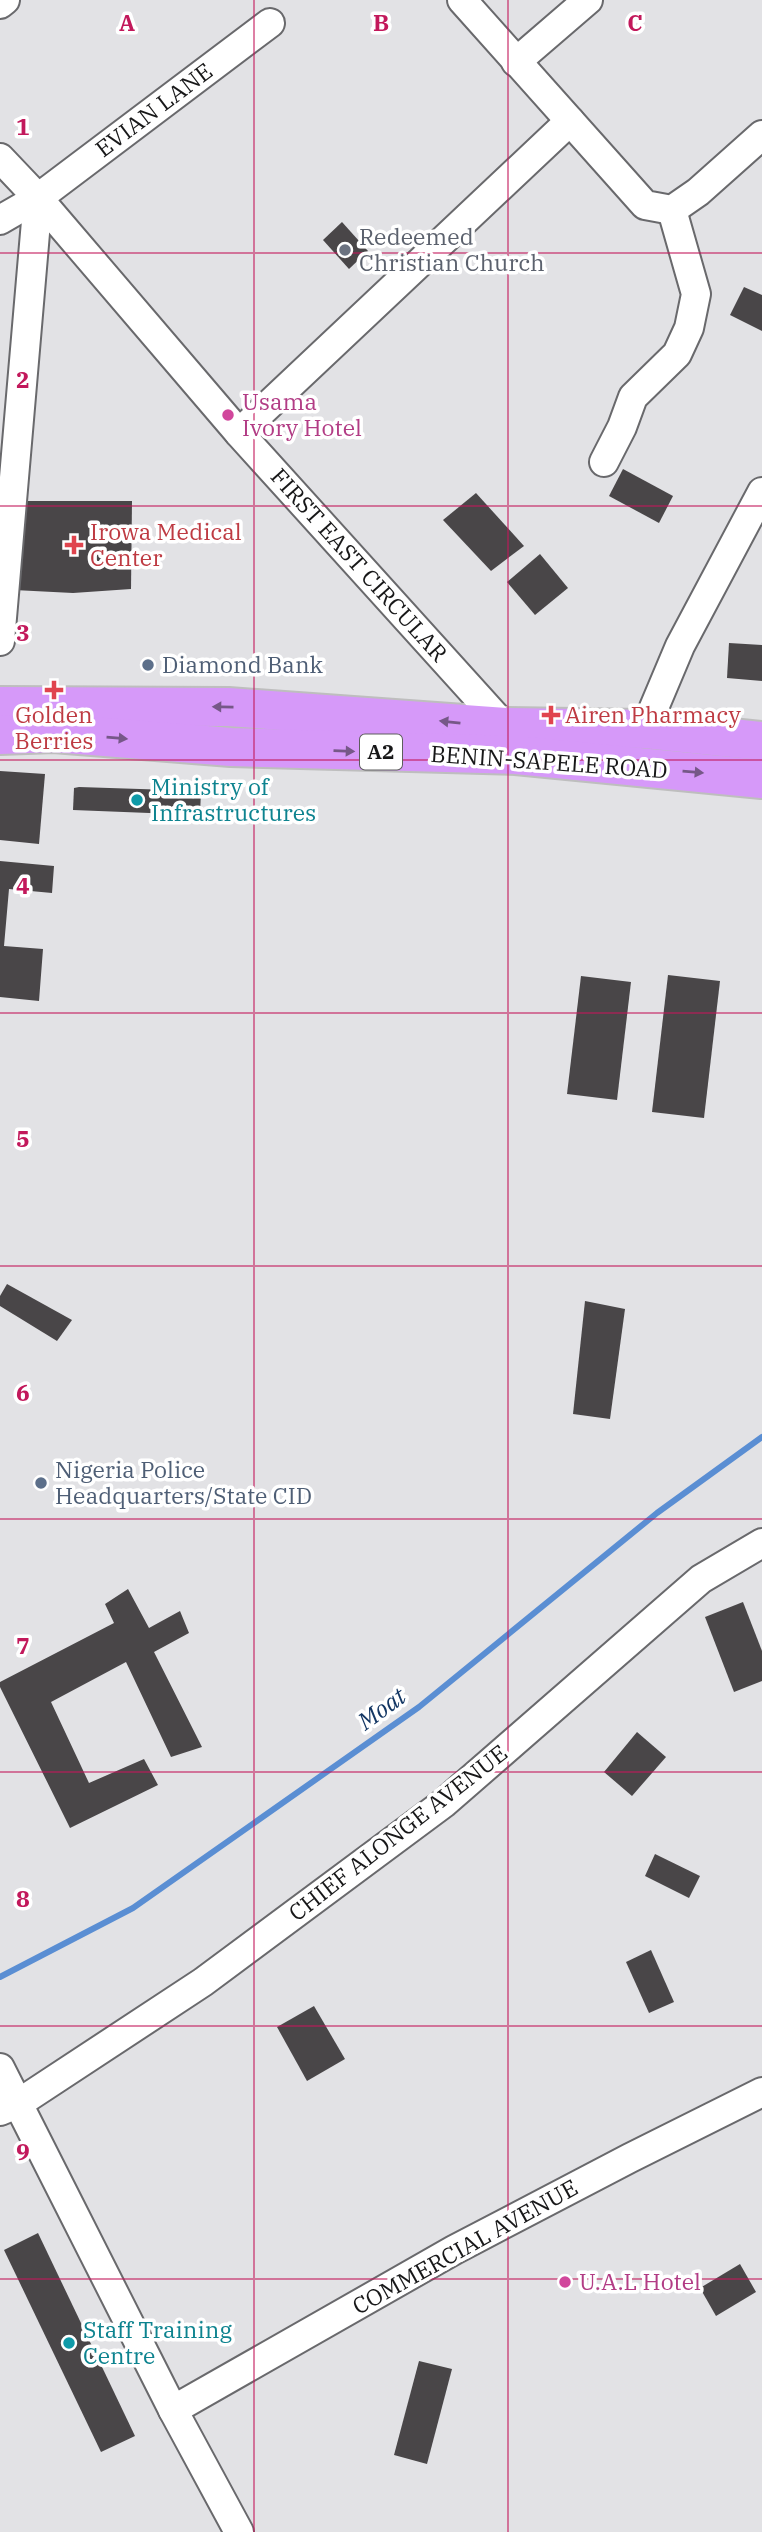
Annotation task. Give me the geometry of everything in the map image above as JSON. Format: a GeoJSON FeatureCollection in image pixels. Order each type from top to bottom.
{"type":"FeatureCollection","features":[{"type":"Feature","properties":{"kind":"highway","name":"BENIN-SAPELE ROAD"},"geometry":{"type":"LineString","coordinates":[[0,706],[228,707],[510,741],[762,779]]}},
{"type":"Feature","properties":{"kind":"highway","name":"BENIN-SAPELE ROAD"},"geometry":{"type":"LineString","coordinates":[[0,735],[54,733],[231,747],[510,741],[645,729],[762,741]]}},
{"type":"Feature","properties":{"kind":"street"},"geometry":{"type":"LineString","coordinates":[[0,4],[5,0]]}},
{"type":"Feature","properties":{"kind":"street"},"geometry":{"type":"LineString","coordinates":[[462,0],[645,205],[672,210],[698,192],[762,135]]}},
{"type":"Feature","properties":{"kind":"street"},"geometry":{"type":"LineString","coordinates":[[516,62],[588,0]]}},
{"type":"Feature","properties":{"kind":"street","name":"EVIAN LANE"},"geometry":{"type":"LineString","coordinates":[[0,220],[38,198],[270,23]]}},
{"type":"Feature","properties":{"kind":"street"},"geometry":{"type":"LineString","coordinates":[[239,433],[570,121]]}},
{"type":"Feature","properties":{"kind":"street","name":"FIRST EAST CIRCULAR"},"geometry":{"type":"LineString","coordinates":[[0,159],[38,198],[239,433],[510,741]]}},
{"type":"Feature","properties":{"kind":"street"},"geometry":{"type":"LineString","coordinates":[[0,641],[38,198]]}},
{"type":"Feature","properties":{"kind":"street"},"geometry":{"type":"LineString","coordinates":[[604,462],[622,428],[633,397],[677,354],[689,328],[696,295],[672,210]]}},
{"type":"Feature","properties":{"kind":"street"},"geometry":{"type":"LineString","coordinates":[[645,729],[680,646],[762,492]]}},
{"type":"Feature","properties":{"kind":"street","name":"CHIEF ALONGE AVENUE"},"geometry":{"type":"LineString","coordinates":[[9,2107],[203,1982],[444,1803],[701,1579],[762,1543]]}},
{"type":"Feature","properties":{"kind":"street"},"geometry":{"type":"LineString","coordinates":[[0,2067],[9,2107],[239,2532]]}},
{"type":"Feature","properties":{"kind":"street","name":"COMMERCIAL AVENUE"},"geometry":{"type":"LineString","coordinates":[[173,2410],[454,2250],[762,2092]]}},
{"type":"Feature","properties":{"kind":"building"},"geometry":{"type":"Polygon","coordinates":[[[342,222],[368,251],[349,269],[323,240],[342,222]]]}},
{"type":"Feature","properties":{"kind":"building"},"geometry":{"type":"Polygon","coordinates":[[[744,287],[762,295],[762,331],[730,315],[744,287]]]}},
{"type":"Feature","properties":{"kind":"building"},"geometry":{"type":"Polygon","coordinates":[[[623,469],[673,496],[659,523],[609,496],[623,469]]]}},
{"type":"Feature","properties":{"kind":"building"},"geometry":{"type":"Polygon","coordinates":[[[476,493],[524,546],[491,571],[443,520],[476,493]]]}},
{"type":"Feature","properties":{"kind":"building","name":"Irowa Medical Center"},"geometry":{"type":"Polygon","coordinates":[[[19,501],[132,501],[131,589],[73,593],[14,590],[19,501]]]}},
{"type":"Feature","properties":{"kind":"building"},"geometry":{"type":"Polygon","coordinates":[[[540,554],[568,588],[535,615],[507,582],[540,554]]]}},
{"type":"Feature","properties":{"kind":"building"},"geometry":{"type":"Polygon","coordinates":[[[729,643],[762,645],[762,681],[727,678],[729,643]]]}},
{"type":"Feature","properties":{"kind":"building"},"geometry":{"type":"Polygon","coordinates":[[[0,771],[45,774],[39,844],[0,840],[0,771]]]}},
{"type":"Feature","properties":{"kind":"building","name":"Ministry of Infrastructures"},"geometry":{"type":"Polygon","coordinates":[[[74,788],[201,791],[200,815],[73,810],[74,788]]]}},
{"type":"Feature","properties":{"kind":"building"},"geometry":{"type":"Polygon","coordinates":[[[0,861],[54,866],[52,893],[9,889],[4,946],[43,949],[39,1001],[0,997],[0,861]]]}},
{"type":"Feature","properties":{"kind":"building"},"geometry":{"type":"Polygon","coordinates":[[[668,975],[720,981],[704,1118],[652,1112],[668,975]]]}},
{"type":"Feature","properties":{"kind":"building"},"geometry":{"type":"Polygon","coordinates":[[[581,976],[631,982],[617,1100],[567,1094],[581,976]]]}},
{"type":"Feature","properties":{"kind":"building"},"geometry":{"type":"Polygon","coordinates":[[[7,1284],[72,1320],[57,1341],[0,1306],[0,1296],[7,1284]]]}},
{"type":"Feature","properties":{"kind":"building"},"geometry":{"type":"Polygon","coordinates":[[[585,1301],[625,1309],[610,1419],[573,1414],[585,1301]]]}},
{"type":"Feature","properties":{"kind":"building"},"geometry":{"type":"Polygon","coordinates":[[[128,1589],[149,1628],[180,1611],[189,1633],[154,1652],[202,1747],[171,1757],[126,1662],[51,1702],[89,1783],[144,1759],[158,1785],[70,1828],[0,1687],[0,1682],[114,1623],[105,1604],[128,1589]]]}},
{"type":"Feature","properties":{"kind":"building"},"geometry":{"type":"Polygon","coordinates":[[[743,1602],[762,1651],[762,1681],[734,1692],[705,1617],[743,1602]]]}},
{"type":"Feature","properties":{"kind":"building"},"geometry":{"type":"Polygon","coordinates":[[[637,1732],[666,1757],[632,1796],[604,1772],[637,1732]]]}},
{"type":"Feature","properties":{"kind":"building"},"geometry":{"type":"Polygon","coordinates":[[[655,1854],[700,1876],[689,1898],[645,1876],[655,1854]]]}},
{"type":"Feature","properties":{"kind":"building"},"geometry":{"type":"Polygon","coordinates":[[[651,1950],[674,2002],[649,2013],[626,1962],[651,1950]]]}},
{"type":"Feature","properties":{"kind":"building"},"geometry":{"type":"Polygon","coordinates":[[[314,2006],[345,2059],[307,2081],[277,2027],[314,2006]]]}},
{"type":"Feature","properties":{"kind":"building","name":"Staff Training Centre"},"geometry":{"type":"Polygon","coordinates":[[[38,2233],[135,2436],[101,2452],[4,2250],[38,2233]]]}},
{"type":"Feature","properties":{"kind":"building"},"geometry":{"type":"Polygon","coordinates":[[[740,2264],[756,2292],[716,2316],[700,2288],[740,2264]]]}},
{"type":"Feature","properties":{"kind":"building"},"geometry":{"type":"Polygon","coordinates":[[[419,2361],[452,2369],[427,2464],[394,2455],[419,2361]]]}},
{"type":"Feature","properties":{"kind":"waterway","name":"Moat"},"geometry":{"type":"LineString","coordinates":[[0,1977],[133,1908],[419,1707],[657,1513],[762,1437]]}},
{"type":"Feature","properties":{"kind":"place","name":"Redeemed Christian Church"},"geometry":{"type":"Point","coordinates":[345,250]}},
{"type":"Feature","properties":{"kind":"place","name":"Usama Ivory Hotel"},"geometry":{"type":"Point","coordinates":[228,415]}},
{"type":"Feature","properties":{"kind":"place","name":"Irowa Medical Center"},"geometry":{"type":"Point","coordinates":[74,545]}},
{"type":"Feature","properties":{"kind":"place","name":"Diamond Bank"},"geometry":{"type":"Point","coordinates":[148,665]}},
{"type":"Feature","properties":{"kind":"place","name":"Golden Berries"},"geometry":{"type":"Point","coordinates":[54,690]}},
{"type":"Feature","properties":{"kind":"place","name":"Airen Pharmacy"},"geometry":{"type":"Point","coordinates":[551,715]}},
{"type":"Feature","properties":{"kind":"place","name":"Ministry of Infrastructures"},"geometry":{"type":"Point","coordinates":[137,800]}},
{"type":"Feature","properties":{"kind":"place","name":"Nigeria Police Headquarters/State CID"},"geometry":{"type":"Point","coordinates":[41,1483]}},
{"type":"Feature","properties":{"kind":"place","name":"U.A.L Hotel"},"geometry":{"type":"Point","coordinates":[565,2282]}},
{"type":"Feature","properties":{"kind":"place","name":"Staff Training Centre"},"geometry":{"type":"Point","coordinates":[69,2343]}}]}
